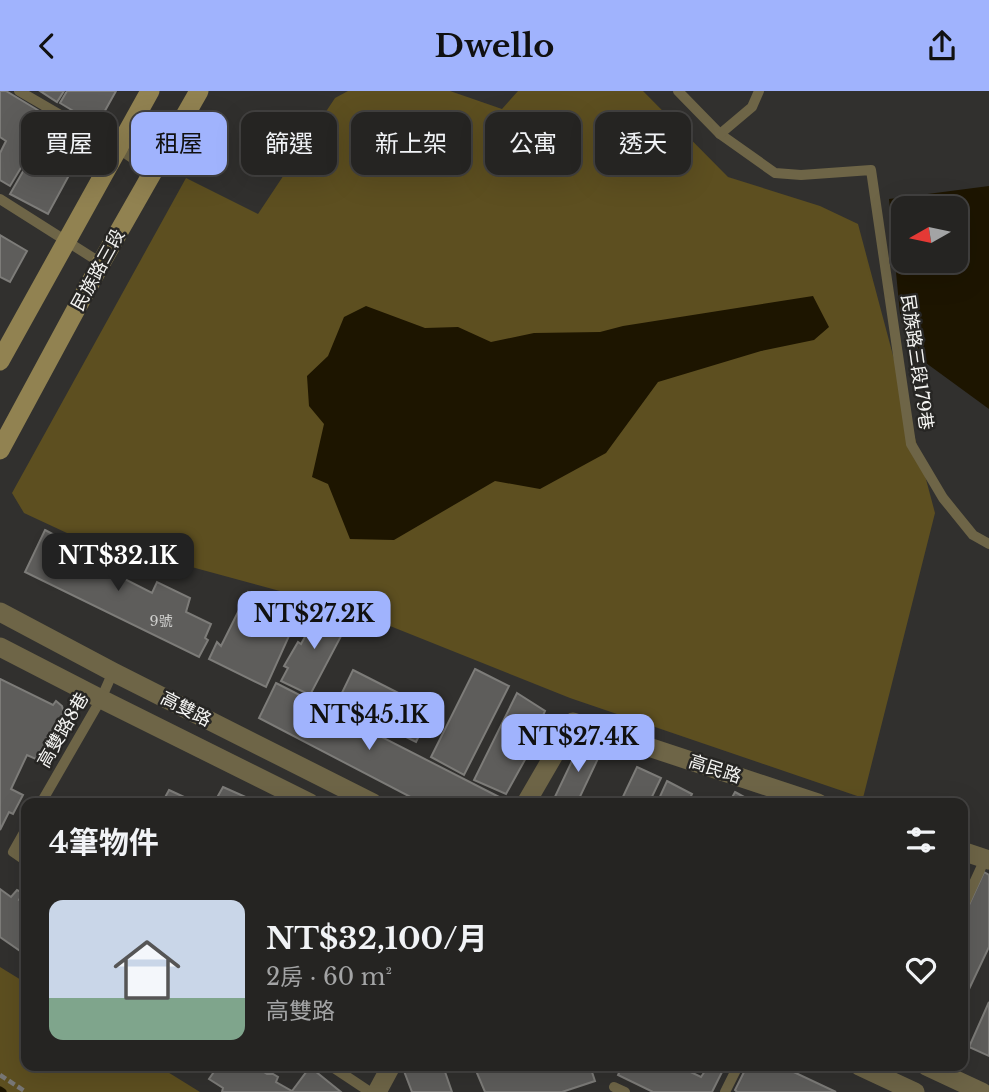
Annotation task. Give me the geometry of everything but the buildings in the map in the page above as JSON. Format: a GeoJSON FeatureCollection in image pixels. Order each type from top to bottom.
{"type":"FeatureCollection","features":[{"type":"Feature","properties":{"kind":"main road"},"geometry":{"type":"LineString","coordinates":[[0,361],[150,91]]}},
{"type":"Feature","properties":{"kind":"main road","name":"民族路三段"},"geometry":{"type":"LineString","coordinates":[[187,112],[199,91]]}},
{"type":"Feature","properties":{"kind":"main road","name":"民族路三段"},"geometry":{"type":"LineString","coordinates":[[0,450],[151,175]]}},
{"type":"Feature","properties":{"kind":"street","name":"高雙路"},"geometry":{"type":"LineString","coordinates":[[0,612],[363,798]]}},
{"type":"Feature","properties":{"kind":"street","name":"高雙路"},"geometry":{"type":"LineString","coordinates":[[0,647],[300,798]]}},
{"type":"Feature","properties":{"kind":"street","name":"高民路"},"geometry":{"type":"LineString","coordinates":[[529,798],[573,722],[779,795]]}},
{"type":"Feature","properties":{"kind":"street"},"geometry":{"type":"LineString","coordinates":[[968,853],[987,859]]}},
{"type":"Feature","properties":{"kind":"street"},"geometry":{"type":"LineString","coordinates":[[377,1092],[388,1071]]}},
{"type":"Feature","properties":{"kind":"street"},"geometry":{"type":"LineString","coordinates":[[870,1071],[915,1092]]}},
{"type":"Feature","properties":{"kind":"street"},"geometry":{"type":"LineString","coordinates":[[937,1071],[982,1092]]}},
{"type":"Feature","properties":{"kind":"lane"},"geometry":{"type":"LineString","coordinates":[[19,91],[131,158]]}},
{"type":"Feature","properties":{"kind":"lane","name":"民族路三段179巷"},"geometry":{"type":"LineString","coordinates":[[678,91],[720,134],[775,173],[801,175],[871,170],[911,444],[943,498],[973,535],[989,544]]}},
{"type":"Feature","properties":{"kind":"lane"},"geometry":{"type":"LineString","coordinates":[[720,134],[752,107],[759,91]]}},
{"type":"Feature","properties":{"kind":"lane"},"geometry":{"type":"LineString","coordinates":[[0,198],[101,263]]}},
{"type":"Feature","properties":{"kind":"lane","name":"高雙路8巷"},"geometry":{"type":"LineString","coordinates":[[44,798],[101,699],[113,672]]}},
{"type":"Feature","properties":{"kind":"lane"},"geometry":{"type":"LineString","coordinates":[[21,838],[13,852],[21,858]]}},
{"type":"Feature","properties":{"kind":"lane"},"geometry":{"type":"LineString","coordinates":[[968,897],[987,859]]}},
{"type":"Feature","properties":{"kind":"lane"},"geometry":{"type":"LineString","coordinates":[[338,1071],[370,1092]]}},
{"type":"Feature","properties":{"kind":"lane"},"geometry":{"type":"LineString","coordinates":[[725,1092],[736,1071]]}},
{"type":"Feature","properties":{"kind":"path"},"geometry":{"type":"LineString","coordinates":[[0,1075],[26,1092]]}},
{"type":"Feature","properties":{"kind":"shaded area"},"geometry":{"type":"Polygon","coordinates":[[[348,91],[450,91],[502,109],[518,91],[643,91],[664,112],[595,112],[595,175],[691,175],[691,140],[728,177],[820,206],[858,224],[935,513],[863,798],[570,698],[350,610],[151,556],[112,554],[24,513],[12,493],[186,178],[258,214],[284,175],[337,175],[337,112],[326,112],[335,98],[348,91]]]}},
{"type":"Feature","properties":{"kind":"shaded area"},"geometry":{"type":"Polygon","coordinates":[[[989,186],[989,409],[926,363],[900,314],[896,273],[968,273],[968,196],[912,196],[989,186]]]}},
{"type":"Feature","properties":{"kind":"shaded area"},"geometry":{"type":"Polygon","coordinates":[[[813,296],[829,327],[814,340],[761,351],[658,382],[606,453],[540,489],[495,481],[394,540],[350,539],[328,484],[312,477],[324,424],[309,406],[307,376],[328,356],[344,317],[366,306],[425,328],[458,327],[491,342],[534,333],[600,332],[813,296]]]}},
{"type":"Feature","properties":{"kind":"shaded area"},"geometry":{"type":"Polygon","coordinates":[[[0,967],[21,980],[21,1071],[166,1071],[200,1092],[0,1092],[0,967]]]}}]}
